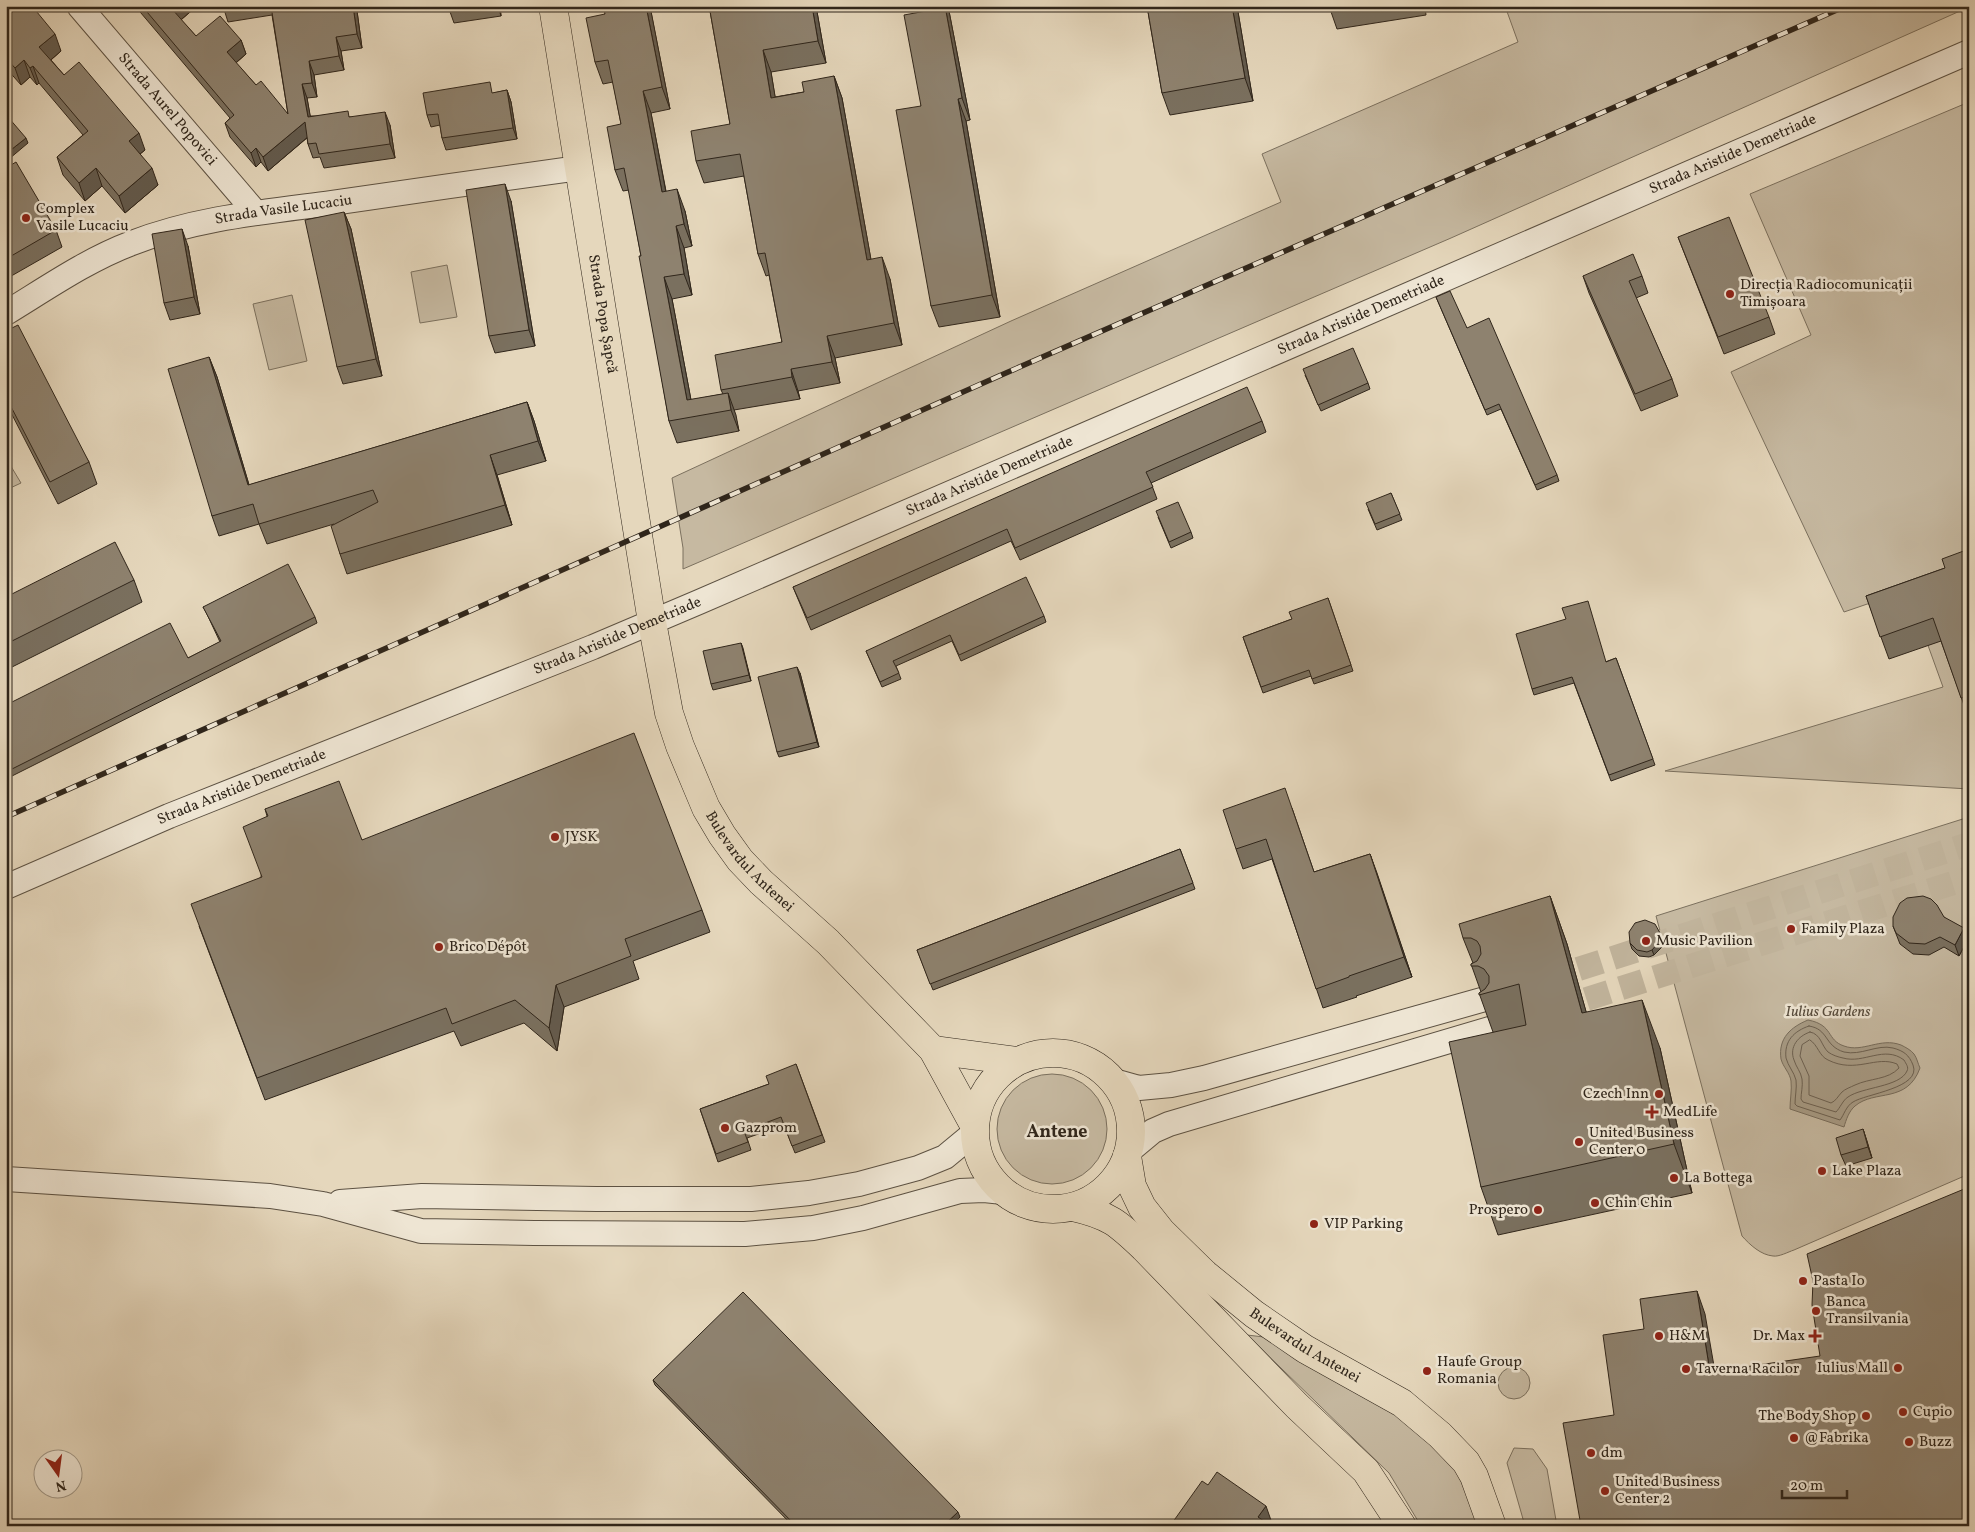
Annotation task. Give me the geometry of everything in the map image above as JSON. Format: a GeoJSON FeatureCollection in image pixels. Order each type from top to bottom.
{"type":"FeatureCollection","features":[{"type":"Feature","properties":{"kind":"main road","name":"Strada Popa Șapcă"},"geometry":{"type":"LineString","coordinates":[[553,6],[652,622]]}},
{"type":"Feature","properties":{"kind":"main road","name":"Bulevardul Antenei"},"geometry":{"type":"LineString","coordinates":[[652,622],[670,713],[680,746],[706,808],[722,835],[740,860],[761,882],[828,942],[933,1050],[974,1129]]}},
{"type":"Feature","properties":{"kind":"main road"},"geometry":{"type":"LineString","coordinates":[[933,1050],[1017,1061]]}},
{"type":"Feature","properties":{"kind":"main road"},"geometry":{"type":"LineString","coordinates":[[1043,1053],[1069,1054],[1094,1064],[1114,1082],[1124,1097],[1130,1115],[1131,1133],[1128,1154],[1119,1173],[1107,1188],[1091,1200],[1073,1207],[1055,1210],[1036,1208],[1019,1202],[1003,1192],[985,1172],[977,1153],[974,1129],[978,1105],[987,1087],[1000,1072],[1017,1061],[1043,1053]]}},
{"type":"Feature","properties":{"kind":"main road","name":"Bulevardul Antenei"},"geometry":{"type":"LineString","coordinates":[[1128,1154],[1132,1186],[1142,1207],[1161,1231],[1205,1274],[1254,1314],[1305,1349],[1402,1403],[1440,1435],[1466,1462],[1474,1476],[1492,1526]]}},
{"type":"Feature","properties":{"kind":"main road"},"geometry":{"type":"LineString","coordinates":[[1073,1207],[1097,1212],[1119,1224],[1144,1248],[1298,1406],[1366,1471],[1402,1526]]}},
{"type":"Feature","properties":{"kind":"street","name":"Strada Aurel Popovici"},"geometry":{"type":"LineString","coordinates":[[79,6],[256,213]]}},
{"type":"Feature","properties":{"kind":"street","name":"Strada Aristide Demetriade"},"geometry":{"type":"LineString","coordinates":[[6,887],[178,812],[652,622],[1969,52]]}},
{"type":"Feature","properties":{"kind":"street","name":"Strada Vasile Lucaciu"},"geometry":{"type":"LineString","coordinates":[[6,313],[73,272],[126,245],[190,225],[256,213],[579,168]]}},
{"type":"Feature","properties":{"kind":"street"},"geometry":{"type":"LineString","coordinates":[[1114,1082],[1139,1088],[1171,1085],[1204,1078],[1485,999]]}},
{"type":"Feature","properties":{"kind":"street"},"geometry":{"type":"LineString","coordinates":[[1128,1154],[1153,1131],[1169,1124],[1493,1028]]}},
{"type":"Feature","properties":{"kind":"street"},"geometry":{"type":"LineString","coordinates":[[323,1204],[422,1196],[596,1200],[750,1199],[809,1193],[859,1184],[918,1168],[945,1157],[974,1129]]}},
{"type":"Feature","properties":{"kind":"street"},"geometry":{"type":"LineString","coordinates":[[6,1179],[270,1196],[323,1204],[421,1231],[745,1234],[813,1228],[863,1218],[960,1191],[984,1190],[1003,1192]]}},
{"type":"Feature","properties":{"kind":"green space"},"geometry":{"type":"Polygon","coordinates":[[[1505,6],[1969,7],[1451,238],[683,569],[683,548],[672,478],[1011,321],[1281,202],[1262,154],[1518,42],[1505,6]]]}},
{"type":"Feature","properties":{"kind":"green space"},"geometry":{"type":"Polygon","coordinates":[[[1969,102],[1969,789],[1665,771],[1943,687],[1908,590],[1844,612],[1731,372],[1811,335],[1750,194],[1969,102]]]}},
{"type":"Feature","properties":{"kind":"green space"},"geometry":{"type":"Polygon","coordinates":[[[447,265],[457,317],[420,323],[411,272],[447,265]]]}},
{"type":"Feature","properties":{"kind":"green space"},"geometry":{"type":"Polygon","coordinates":[[[292,295],[307,361],[269,370],[253,304],[292,295]]]}},
{"type":"Feature","properties":{"kind":"green space"},"geometry":{"type":"Polygon","coordinates":[[[6,458],[21,483],[6,490],[6,458]]]}},
{"type":"Feature","properties":{"kind":"green space","name":"Iulius Gardens"},"geometry":{"type":"Polygon","coordinates":[[[1969,817],[1969,1174],[1781,1255],[1764,1254],[1742,1236],[1656,916],[1969,817]]]}},
{"type":"Feature","properties":{"kind":"green space"},"geometry":{"type":"Polygon","coordinates":[[[1052,1074],[1073,1078],[1091,1090],[1103,1108],[1107,1129],[1103,1150],[1091,1168],[1073,1180],[1052,1184],[1031,1180],[1013,1168],[1001,1150],[997,1129],[1001,1108],[1013,1090],[1031,1078],[1052,1074]]]}},
{"type":"Feature","properties":{"kind":"green space"},"geometry":{"type":"Polygon","coordinates":[[[1247,1335],[1264,1337],[1394,1408],[1455,1467],[1480,1526],[1421,1526],[1389,1473],[1247,1335]]]}},
{"type":"Feature","properties":{"kind":"green space"},"geometry":{"type":"Polygon","coordinates":[[[1514,1367],[1525,1372],[1530,1383],[1525,1394],[1514,1399],[1503,1394],[1498,1383],[1503,1372],[1514,1367]]]}},
{"type":"Feature","properties":{"kind":"green space"},"geometry":{"type":"Polygon","coordinates":[[[1514,1448],[1533,1449],[1547,1469],[1557,1526],[1525,1526],[1507,1463],[1514,1448]]]}},
{"type":"Feature","properties":{"kind":"water"},"geometry":{"type":"Polygon","coordinates":[[[1808,1020],[1822,1025],[1834,1040],[1851,1048],[1886,1043],[1901,1045],[1914,1054],[1920,1068],[1907,1087],[1890,1094],[1863,1101],[1855,1106],[1849,1113],[1844,1127],[1790,1109],[1791,1081],[1781,1059],[1782,1045],[1791,1030],[1808,1020]]]}},
{"type":"Feature","properties":{"kind":"building"},"geometry":{"type":"Polygon","coordinates":[[[6,6],[32,6],[55,34],[39,47],[64,75],[79,62],[139,133],[129,141],[152,168],[119,196],[96,168],[79,183],[57,157],[88,131],[33,66],[30,68],[24,60],[15,68],[6,58],[6,6]]]}},
{"type":"Feature","properties":{"kind":"building"},"geometry":{"type":"Polygon","coordinates":[[[142,6],[176,6],[172,9],[196,36],[220,16],[241,40],[227,52],[256,85],[261,81],[288,114],[271,6],[353,6],[357,34],[336,37],[339,56],[309,61],[312,83],[302,84],[308,117],[348,111],[349,117],[385,112],[390,144],[319,154],[316,143],[308,144],[305,122],[263,157],[256,148],[251,153],[225,123],[234,115],[142,6]]]}},
{"type":"Feature","properties":{"kind":"building"},"geometry":{"type":"Polygon","coordinates":[[[604,6],[646,6],[662,87],[643,91],[662,192],[677,189],[684,224],[676,226],[684,274],[664,277],[687,400],[728,393],[731,410],[669,421],[624,168],[615,170],[607,127],[621,124],[608,60],[595,62],[586,18],[605,14],[604,6]]]}},
{"type":"Feature","properties":{"kind":"building"},"geometry":{"type":"Polygon","coordinates":[[[738,6],[812,6],[818,41],[763,50],[771,98],[804,92],[802,82],[834,76],[867,260],[882,257],[894,323],[827,336],[832,362],[791,369],[792,377],[721,390],[715,355],[782,342],[765,253],[758,254],[740,154],[696,161],[691,131],[730,124],[710,11],[738,6]]]}},
{"type":"Feature","properties":{"kind":"building"},"geometry":{"type":"Polygon","coordinates":[[[925,6],[945,6],[962,98],[958,99],[992,295],[931,306],[896,110],[921,106],[904,15],[926,11],[925,6]]]}},
{"type":"Feature","properties":{"kind":"building"},"geometry":{"type":"Polygon","coordinates":[[[1147,6],[1232,6],[1245,78],[1162,93],[1147,6]]]}},
{"type":"Feature","properties":{"kind":"building"},"geometry":{"type":"Polygon","coordinates":[[[490,82],[492,93],[507,90],[513,128],[442,138],[438,114],[427,115],[423,93],[490,82]]]}},
{"type":"Feature","properties":{"kind":"building"},"geometry":{"type":"Polygon","coordinates":[[[8,117],[26,138],[7,153],[6,118],[8,117]]]}},
{"type":"Feature","properties":{"kind":"building","name":"Complex Vasile Lucaciu"},"geometry":{"type":"Polygon","coordinates":[[[16,162],[56,230],[6,259],[6,168],[16,162]]]}},
{"type":"Feature","properties":{"kind":"building"},"geometry":{"type":"Polygon","coordinates":[[[505,184],[529,330],[489,336],[466,190],[505,184]]]}},
{"type":"Feature","properties":{"kind":"building"},"geometry":{"type":"Polygon","coordinates":[[[344,212],[376,359],[337,367],[305,220],[344,212]]]}},
{"type":"Feature","properties":{"kind":"building","name":"Direcția Radiocomunicații Timișoara"},"geometry":{"type":"Polygon","coordinates":[[[1729,217],[1769,317],[1718,337],[1678,237],[1729,217]]]}},
{"type":"Feature","properties":{"kind":"building"},"geometry":{"type":"Polygon","coordinates":[[[182,229],[194,297],[164,303],[152,234],[182,229]]]}},
{"type":"Feature","properties":{"kind":"building"},"geometry":{"type":"Polygon","coordinates":[[[1633,254],[1642,276],[1629,281],[1672,379],[1635,394],[1583,276],[1633,254]]]}},
{"type":"Feature","properties":{"kind":"building"},"geometry":{"type":"Polygon","coordinates":[[[1450,291],[1467,328],[1489,318],[1557,475],[1535,485],[1499,404],[1485,410],[1436,297],[1450,291]]]}},
{"type":"Feature","properties":{"kind":"building"},"geometry":{"type":"Polygon","coordinates":[[[18,325],[89,462],[50,482],[6,397],[6,331],[18,325]]]}},
{"type":"Feature","properties":{"kind":"building"},"geometry":{"type":"Polygon","coordinates":[[[1353,348],[1368,383],[1318,405],[1303,369],[1353,348]]]}},
{"type":"Feature","properties":{"kind":"building"},"geometry":{"type":"Polygon","coordinates":[[[209,357],[248,485],[527,402],[538,441],[490,455],[505,505],[340,554],[331,526],[378,502],[373,490],[259,524],[253,504],[212,516],[168,369],[209,357]]]}},
{"type":"Feature","properties":{"kind":"building"},"geometry":{"type":"Polygon","coordinates":[[[1247,387],[1262,421],[1146,472],[1153,487],[1015,548],[1007,529],[807,618],[793,587],[1247,387]]]}},
{"type":"Feature","properties":{"kind":"building"},"geometry":{"type":"Polygon","coordinates":[[[1391,493],[1400,514],[1375,524],[1366,503],[1391,493]]]}},
{"type":"Feature","properties":{"kind":"building"},"geometry":{"type":"Polygon","coordinates":[[[1178,502],[1191,532],[1169,542],[1156,511],[1178,502]]]}},
{"type":"Feature","properties":{"kind":"building"},"geometry":{"type":"Polygon","coordinates":[[[115,542],[134,580],[6,644],[6,597],[115,542]]]}},
{"type":"Feature","properties":{"kind":"building"},"geometry":{"type":"Polygon","coordinates":[[[1969,549],[1969,695],[1961,698],[1933,618],[1880,637],[1866,596],[1945,568],[1942,559],[1969,549]]]}},
{"type":"Feature","properties":{"kind":"building"},"geometry":{"type":"Polygon","coordinates":[[[288,564],[315,617],[6,772],[6,705],[170,623],[188,658],[221,641],[203,607],[288,564]]]}},
{"type":"Feature","properties":{"kind":"building"},"geometry":{"type":"Polygon","coordinates":[[[1026,577],[1044,616],[959,655],[950,635],[893,661],[899,673],[880,682],[866,651],[1026,577]]]}},
{"type":"Feature","properties":{"kind":"building"},"geometry":{"type":"Polygon","coordinates":[[[1328,598],[1351,665],[1312,679],[1309,670],[1261,687],[1243,637],[1292,619],[1289,612],[1328,598]]]}},
{"type":"Feature","properties":{"kind":"building"},"geometry":{"type":"Polygon","coordinates":[[[1588,601],[1606,662],[1616,658],[1653,759],[1609,775],[1572,677],[1532,689],[1516,634],[1566,619],[1562,608],[1588,601]]]}},
{"type":"Feature","properties":{"kind":"building"},"geometry":{"type":"Polygon","coordinates":[[[741,643],[749,675],[711,684],[703,651],[741,643]]]}},
{"type":"Feature","properties":{"kind":"building"},"geometry":{"type":"Polygon","coordinates":[[[797,667],[817,742],[777,752],[758,677],[797,667]]]}},
{"type":"Feature","properties":{"kind":"building","name":"Brico Dépôt"},"geometry":{"type":"Polygon","coordinates":[[[634,733],[702,910],[625,939],[631,956],[556,985],[549,1028],[515,1000],[452,1024],[446,1008],[257,1078],[191,904],[262,877],[243,827],[268,816],[265,809],[339,781],[362,840],[634,733]]]}},
{"type":"Feature","properties":{"kind":"building"},"geometry":{"type":"Polygon","coordinates":[[[1285,788],[1314,872],[1370,854],[1404,957],[1316,989],[1266,839],[1236,849],[1223,810],[1285,788]]]}},
{"type":"Feature","properties":{"kind":"building"},"geometry":{"type":"Polygon","coordinates":[[[1180,849],[1193,883],[930,984],[917,950],[1180,849]]]}},
{"type":"Feature","properties":{"kind":"building"},"geometry":{"type":"Polygon","coordinates":[[[1550,896],[1582,1013],[1642,1000],[1674,1144],[1481,1187],[1449,1042],[1526,1025],[1519,984],[1479,995],[1489,983],[1489,976],[1484,969],[1478,966],[1471,966],[1481,954],[1480,946],[1477,941],[1471,938],[1463,938],[1459,924],[1550,896]]]}},
{"type":"Feature","properties":{"kind":"building"},"geometry":{"type":"Polygon","coordinates":[[[1923,896],[1931,899],[1937,905],[1944,917],[1964,928],[1955,945],[1940,937],[1925,944],[1909,943],[1896,933],[1893,926],[1893,917],[1900,903],[1907,898],[1923,896]]]}},
{"type":"Feature","properties":{"kind":"building","name":"Music Pavilion"},"geometry":{"type":"Polygon","coordinates":[[[1645,920],[1655,924],[1660,933],[1659,942],[1652,950],[1647,952],[1637,950],[1630,943],[1629,932],[1635,923],[1645,920]]]}},
{"type":"Feature","properties":{"kind":"building"},"geometry":{"type":"Polygon","coordinates":[[[796,1064],[822,1135],[792,1146],[781,1117],[744,1131],[748,1142],[716,1154],[700,1109],[769,1084],[766,1076],[796,1064]]]}},
{"type":"Feature","properties":{"kind":"building"},"geometry":{"type":"Polygon","coordinates":[[[1863,1129],[1868,1147],[1841,1155],[1836,1138],[1863,1129]]]}},
{"type":"Feature","properties":{"kind":"building","name":"Iulius Mall"},"geometry":{"type":"Polygon","coordinates":[[[1969,1187],[1969,1526],[1581,1526],[1563,1423],[1614,1415],[1603,1335],[1644,1329],[1640,1299],[1697,1291],[1710,1372],[1820,1356],[1812,1305],[1813,1281],[1807,1254],[1969,1187]]]}},
{"type":"Feature","properties":{"kind":"building"},"geometry":{"type":"Polygon","coordinates":[[[743,1292],[958,1512],[943,1526],[796,1526],[653,1380],[743,1292]]]}},
{"type":"Feature","properties":{"kind":"building"},"geometry":{"type":"Polygon","coordinates":[[[1217,1472],[1266,1506],[1258,1517],[1271,1526],[1170,1526],[1202,1481],[1208,1485],[1217,1472]]]}},
{"type":"Feature","properties":{"kind":"tunnel"},"geometry":{"type":"LineString","coordinates":[[1544,980],[1969,844]]}},
{"type":"Feature","properties":{"kind":"tunnel"},"geometry":{"type":"LineString","coordinates":[[1552,1010],[1969,878]]}},
{"type":"Feature","properties":{"kind":"railway"},"geometry":{"type":"LineString","coordinates":[[6,817],[999,376],[1846,6]]}},
{"type":"Feature","properties":{"kind":"place","name":"Complex Vasile Lucaciu"},"geometry":{"type":"Point","coordinates":[26,218]}},
{"type":"Feature","properties":{"kind":"place","name":"Direcția Radiocomunicații Timișoara"},"geometry":{"type":"Point","coordinates":[1730,294]}},
{"type":"Feature","properties":{"kind":"place","name":"JYSK"},"geometry":{"type":"Point","coordinates":[555,837]}},
{"type":"Feature","properties":{"kind":"place","name":"Family Plaza"},"geometry":{"type":"Point","coordinates":[1791,929]}},
{"type":"Feature","properties":{"kind":"place","name":"Music Pavilion"},"geometry":{"type":"Point","coordinates":[1646,941]}},
{"type":"Feature","properties":{"kind":"place","name":"Brico Dépôt"},"geometry":{"type":"Point","coordinates":[439,947]}},
{"type":"Feature","properties":{"kind":"place","name":"Czech Inn"},"geometry":{"type":"Point","coordinates":[1659,1094]}},
{"type":"Feature","properties":{"kind":"place","name":"MedLife"},"geometry":{"type":"Point","coordinates":[1652,1112]}},
{"type":"Feature","properties":{"kind":"place","name":"Gazprom"},"geometry":{"type":"Point","coordinates":[725,1128]}},
{"type":"Feature","properties":{"kind":"place","name":"United Business Center 0"},"geometry":{"type":"Point","coordinates":[1579,1142]}},
{"type":"Feature","properties":{"kind":"place","name":"Lake Plaza"},"geometry":{"type":"Point","coordinates":[1822,1171]}},
{"type":"Feature","properties":{"kind":"place","name":"La Bottega"},"geometry":{"type":"Point","coordinates":[1674,1178]}},
{"type":"Feature","properties":{"kind":"place","name":"Chin Chin"},"geometry":{"type":"Point","coordinates":[1595,1203]}},
{"type":"Feature","properties":{"kind":"place","name":"Prospero"},"geometry":{"type":"Point","coordinates":[1538,1210]}},
{"type":"Feature","properties":{"kind":"place","name":"VIP Parking"},"geometry":{"type":"Point","coordinates":[1314,1224]}},
{"type":"Feature","properties":{"kind":"place","name":"Pasta Io"},"geometry":{"type":"Point","coordinates":[1803,1281]}},
{"type":"Feature","properties":{"kind":"place","name":"Banca Transilvania"},"geometry":{"type":"Point","coordinates":[1816,1311]}},
{"type":"Feature","properties":{"kind":"place","name":"H&M"},"geometry":{"type":"Point","coordinates":[1659,1336]}},
{"type":"Feature","properties":{"kind":"place","name":"Dr. Max"},"geometry":{"type":"Point","coordinates":[1815,1336]}},
{"type":"Feature","properties":{"kind":"place","name":"Iulius Mall"},"geometry":{"type":"Point","coordinates":[1898,1368]}},
{"type":"Feature","properties":{"kind":"place","name":"Taverna Racilor"},"geometry":{"type":"Point","coordinates":[1686,1369]}},
{"type":"Feature","properties":{"kind":"place","name":"Haufe Group Romania"},"geometry":{"type":"Point","coordinates":[1427,1371]}},
{"type":"Feature","properties":{"kind":"place","name":"Cupio"},"geometry":{"type":"Point","coordinates":[1903,1412]}},
{"type":"Feature","properties":{"kind":"place","name":"The Body Shop"},"geometry":{"type":"Point","coordinates":[1866,1416]}},
{"type":"Feature","properties":{"kind":"place","name":"@Fabrika"},"geometry":{"type":"Point","coordinates":[1794,1438]}},
{"type":"Feature","properties":{"kind":"place","name":"Buzz"},"geometry":{"type":"Point","coordinates":[1909,1442]}},
{"type":"Feature","properties":{"kind":"place","name":"dm"},"geometry":{"type":"Point","coordinates":[1591,1453]}},
{"type":"Feature","properties":{"kind":"place","name":"United Business Center 2"},"geometry":{"type":"Point","coordinates":[1605,1491]}},
{"type":"Feature","properties":{"kind":"district","name":"Antene"},"geometry":{"type":"Point","coordinates":[1057,1132]}}]}
